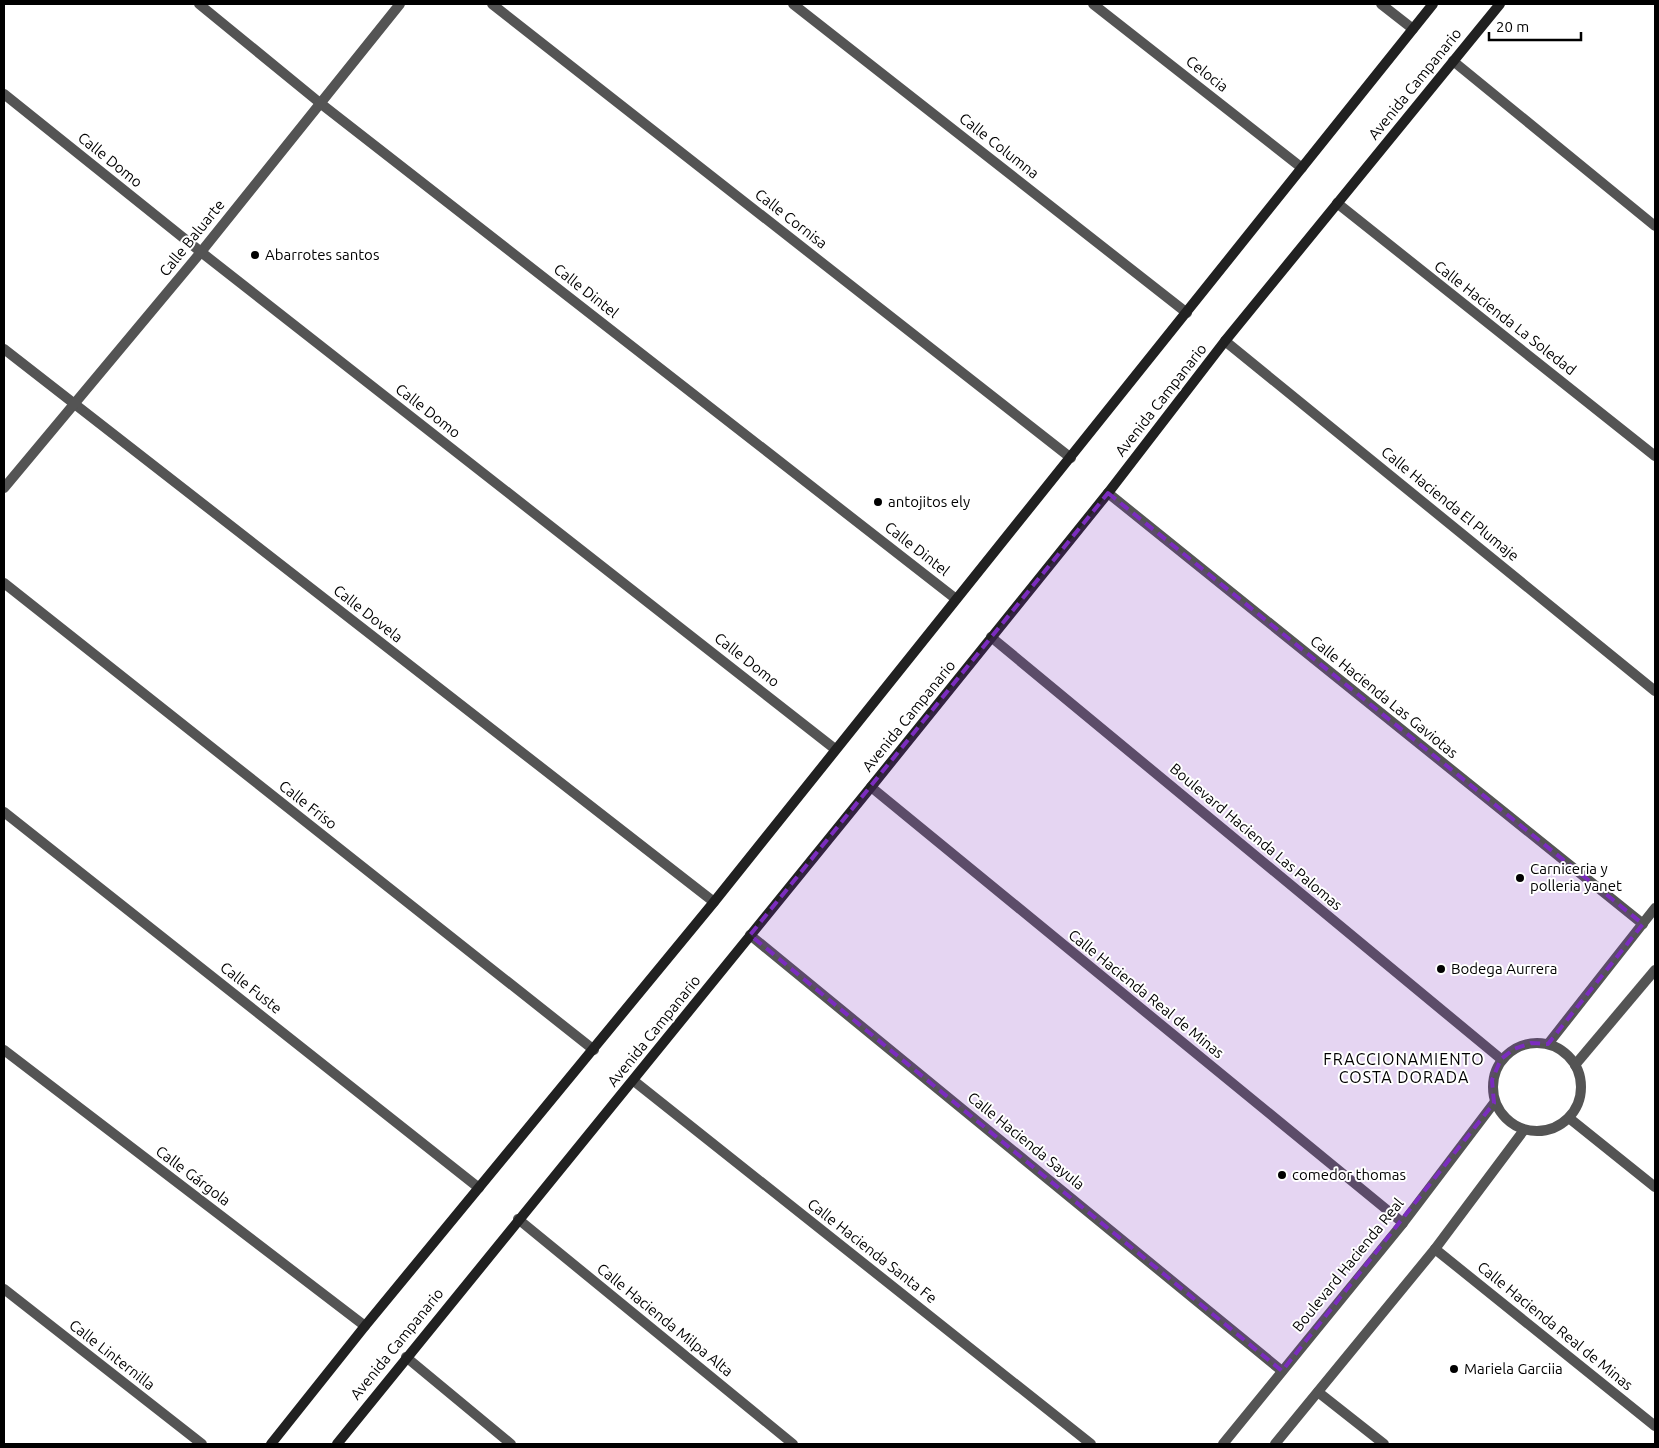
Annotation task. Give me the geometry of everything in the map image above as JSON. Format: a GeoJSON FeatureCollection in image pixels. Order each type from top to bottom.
{"type":"FeatureCollection","features":[{"type":"Feature","properties":{"kind":"street","name":"Calle Dintel"},"geometry":{"type":"LineString","coordinates":[[199,4],[320,103],[956,599]]}},
{"type":"Feature","properties":{"kind":"street","name":"Calle Baluarte"},"geometry":{"type":"LineString","coordinates":[[4,488],[201,252],[400,4]]}},
{"type":"Feature","properties":{"kind":"street","name":"Calle Cornisa"},"geometry":{"type":"LineString","coordinates":[[492,4],[1071,458]]}},
{"type":"Feature","properties":{"kind":"street","name":"Calle Columna"},"geometry":{"type":"LineString","coordinates":[[793,4],[1186,312]]}},
{"type":"Feature","properties":{"kind":"street","name":"Celocia"},"geometry":{"type":"LineString","coordinates":[[1093,4],[1302,168]]}},
{"type":"Feature","properties":{"kind":"street"},"geometry":{"type":"LineString","coordinates":[[1381,4],[1413,29]]}},
{"type":"Feature","properties":{"kind":"street"},"geometry":{"type":"LineString","coordinates":[[272,1444],[365,1326],[714,902],[1433,4]]}},
{"type":"Feature","properties":{"kind":"street","name":"Avenida Campanario"},"geometry":{"type":"LineString","coordinates":[[337,1444],[518,1219],[634,1081],[1108,493],[1225,341],[1500,4]]}},
{"type":"Feature","properties":{"kind":"street"},"geometry":{"type":"LineString","coordinates":[[1453,61],[1655,226]]}},
{"type":"Feature","properties":{"kind":"street","name":"Calle Domo"},"geometry":{"type":"LineString","coordinates":[[4,94],[201,252],[835,749]]}},
{"type":"Feature","properties":{"kind":"street","name":"Calle Hacienda La Soledad"},"geometry":{"type":"LineString","coordinates":[[1337,203],[1655,456]]}},
{"type":"Feature","properties":{"kind":"street","name":"Calle Hacienda El Plumaje"},"geometry":{"type":"LineString","coordinates":[[1225,341],[1655,691]]}},
{"type":"Feature","properties":{"kind":"street","name":"Calle Dovela"},"geometry":{"type":"LineString","coordinates":[[4,348],[73,404],[714,902]]}},
{"type":"Feature","properties":{"kind":"street","name":"Calle Hacienda Las Gaviotas"},"geometry":{"type":"LineString","coordinates":[[1108,493],[1643,924]]}},
{"type":"Feature","properties":{"kind":"street","name":"Calle Friso"},"geometry":{"type":"LineString","coordinates":[[4,583],[594,1050]]}},
{"type":"Feature","properties":{"kind":"street","name":"Boulevard Hacienda Las Palomas"},"geometry":{"type":"LineString","coordinates":[[991,637],[1501,1059]]}},
{"type":"Feature","properties":{"kind":"street","name":"Calle Hacienda Real de Minas"},"geometry":{"type":"LineString","coordinates":[[871,787],[1402,1224]]}},
{"type":"Feature","properties":{"kind":"street","name":"Calle Fuste"},"geometry":{"type":"LineString","coordinates":[[4,812],[479,1188]]}},
{"type":"Feature","properties":{"kind":"street"},"geometry":{"type":"LineString","coordinates":[[1548,1044],[1655,908]]}},
{"type":"Feature","properties":{"kind":"street","name":"Calle Hacienda Sayula"},"geometry":{"type":"LineString","coordinates":[[750,935],[1282,1371]]}},
{"type":"Feature","properties":{"kind":"street"},"geometry":{"type":"LineString","coordinates":[[1575,1065],[1655,970]]}},
{"type":"Feature","properties":{"kind":"street"},"geometry":{"type":"LineString","coordinates":[[1531,1043],[1548,1044],[1564,1052],[1575,1065],[1581,1083],[1579,1102],[1569,1118],[1548,1131],[1524,1130],[1506,1120],[1494,1103],[1492,1080],[1501,1059],[1514,1048],[1531,1043]]}},
{"type":"Feature","properties":{"kind":"street","name":"Calle Gárgola"},"geometry":{"type":"LineString","coordinates":[[4,1050],[365,1326]]}},
{"type":"Feature","properties":{"kind":"street","name":"Calle Hacienda Santa Fe"},"geometry":{"type":"LineString","coordinates":[[634,1081],[1091,1444]]}},
{"type":"Feature","properties":{"kind":"street","name":"Boulevard Hacienda Real"},"geometry":{"type":"LineString","coordinates":[[1224,1444],[1402,1224],[1494,1103]]}},
{"type":"Feature","properties":{"kind":"street"},"geometry":{"type":"LineString","coordinates":[[1569,1118],[1655,1187]]}},
{"type":"Feature","properties":{"kind":"street"},"geometry":{"type":"LineString","coordinates":[[1275,1444],[1435,1249],[1524,1130]]}},
{"type":"Feature","properties":{"kind":"street","name":"Calle Hacienda Milpa Alta"},"geometry":{"type":"LineString","coordinates":[[518,1219],[793,1444]]}},
{"type":"Feature","properties":{"kind":"street","name":"Calle Hacienda Real de Minas"},"geometry":{"type":"LineString","coordinates":[[1435,1249],[1655,1426]]}},
{"type":"Feature","properties":{"kind":"street","name":"Calle Linternilla"},"geometry":{"type":"LineString","coordinates":[[4,1289],[202,1444]]}},
{"type":"Feature","properties":{"kind":"street"},"geometry":{"type":"LineString","coordinates":[[406,1358],[511,1444]]}},
{"type":"Feature","properties":{"kind":"street"},"geometry":{"type":"LineString","coordinates":[[1318,1392],[1384,1444]]}},
{"type":"Feature","properties":{"kind":"highlighted area"},"geometry":{"type":"Polygon","coordinates":[[[1108,493],[1643,924],[1548,1044],[1531,1043],[1514,1049],[1501,1059],[1492,1080],[1494,1103],[1282,1371],[750,935],[1108,493]]]}},
{"type":"Feature","properties":{"kind":"place","name":"Abarrotes santos"},"geometry":{"type":"Point","coordinates":[255,255]}},
{"type":"Feature","properties":{"kind":"place","name":"antojitos ely"},"geometry":{"type":"Point","coordinates":[878,502]}},
{"type":"Feature","properties":{"kind":"place","name":"Carniceria y polleria yanet"},"geometry":{"type":"Point","coordinates":[1520,878]}},
{"type":"Feature","properties":{"kind":"place","name":"Bodega Aurrera"},"geometry":{"type":"Point","coordinates":[1441,969]}},
{"type":"Feature","properties":{"kind":"place","name":"comedor thomas"},"geometry":{"type":"Point","coordinates":[1282,1175]}},
{"type":"Feature","properties":{"kind":"place","name":"Mariela Garciia"},"geometry":{"type":"Point","coordinates":[1454,1369]}},
{"type":"Feature","properties":{"kind":"district","name":"FRACCIONAMIENTO COSTA DORADA"},"geometry":{"type":"Point","coordinates":[1404,1068]}}]}
